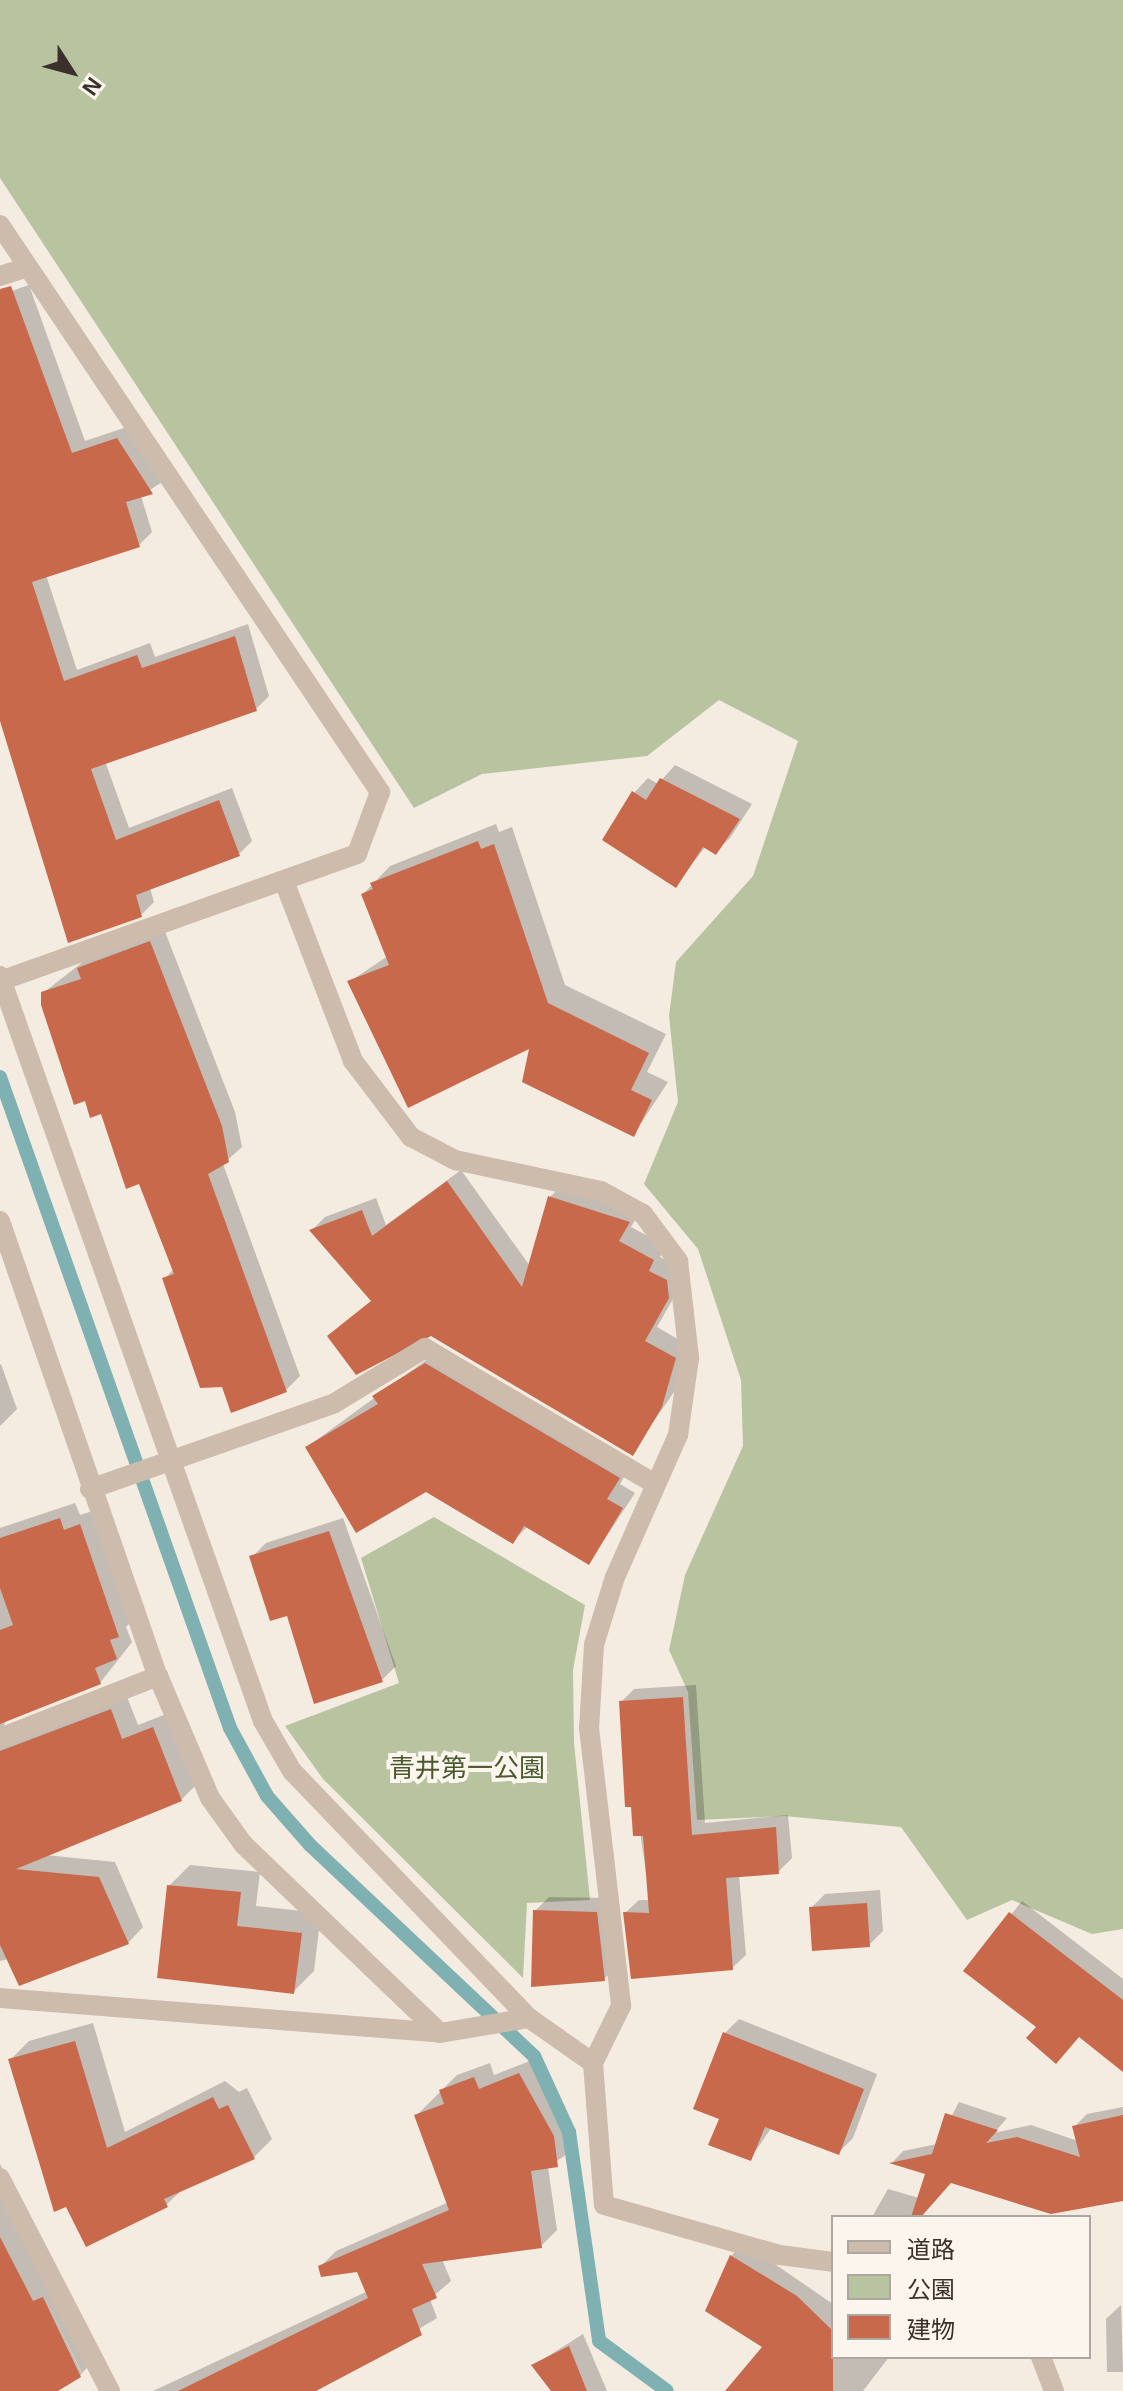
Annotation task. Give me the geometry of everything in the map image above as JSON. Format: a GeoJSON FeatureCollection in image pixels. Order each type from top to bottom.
{"type":"FeatureCollection","features":[{"type":"Feature","properties":{"kind":"street"},"geometry":{"type":"LineString","coordinates":[[0,225],[25,268],[380,792],[357,854],[0,979],[159,1466],[263,1721],[292,1771],[522,2019],[593,2063]]}},
{"type":"Feature","properties":{"kind":"street"},"geometry":{"type":"LineString","coordinates":[[0,276],[25,268]]}},
{"type":"Feature","properties":{"kind":"street"},"geometry":{"type":"LineString","coordinates":[[284,881],[353,1061],[411,1137],[455,1160],[601,1191],[643,1214],[678,1261],[689,1358],[678,1435],[655,1484],[594,1645],[589,1728],[621,2006],[593,2063],[604,2205],[780,2255],[831,2262]]}},
{"type":"Feature","properties":{"kind":"street"},"geometry":{"type":"LineString","coordinates":[[0,1221],[90,1489],[158,1676],[210,1798],[243,1844],[440,2033]]}},
{"type":"Feature","properties":{"kind":"street"},"geometry":{"type":"LineString","coordinates":[[90,1489],[333,1404],[425,1348],[655,1484]]}},
{"type":"Feature","properties":{"kind":"street"},"geometry":{"type":"LineString","coordinates":[[0,1738],[158,1676]]}},
{"type":"Feature","properties":{"kind":"street"},"geometry":{"type":"LineString","coordinates":[[0,1998],[440,2033],[522,2019]]}},
{"type":"Feature","properties":{"kind":"street"},"geometry":{"type":"LineString","coordinates":[[0,2178],[110,2391]]}},
{"type":"Feature","properties":{"kind":"street"},"geometry":{"type":"LineString","coordinates":[[1042,2359],[1054,2391]]}},
{"type":"Feature","properties":{"kind":"green space"},"geometry":{"type":"Polygon","coordinates":[[[0,0],[1123,0],[1123,1929],[1092,1934],[1012,1900],[967,1920],[901,1827],[784,1816],[697,1820],[688,1692],[669,1650],[685,1575],[743,1446],[741,1380],[698,1249],[644,1184],[678,1102],[669,1016],[676,962],[753,876],[798,741],[719,700],[647,756],[482,774],[414,808],[0,178],[0,0]]]}},
{"type":"Feature","properties":{"kind":"green space","name":"青井第一公園"},"geometry":{"type":"Polygon","coordinates":[[[434,1517],[585,1605],[573,1670],[574,1743],[590,1900],[527,1903],[523,1978],[323,1779],[285,1726],[399,1683],[361,1558],[434,1517]]]}},
{"type":"Feature","properties":{"kind":"building"},"geometry":{"type":"Polygon","coordinates":[[[11,286],[72,453],[117,438],[153,494],[126,502],[140,547],[32,582],[64,681],[137,655],[142,668],[235,636],[257,711],[91,769],[116,840],[219,800],[240,856],[136,895],[142,917],[68,943],[0,721],[0,289],[11,286]]]}},
{"type":"Feature","properties":{"kind":"building"},"geometry":{"type":"Polygon","coordinates":[[[660,778],[740,819],[716,855],[703,847],[676,888],[602,840],[632,791],[646,800],[660,778]]]}},
{"type":"Feature","properties":{"kind":"building"},"geometry":{"type":"Polygon","coordinates":[[[478,841],[481,849],[494,844],[548,1003],[649,1053],[631,1090],[652,1100],[634,1137],[522,1082],[529,1049],[408,1108],[347,981],[389,965],[361,894],[373,889],[370,883],[478,841]]]}},
{"type":"Feature","properties":{"kind":"building"},"geometry":{"type":"Polygon","coordinates":[[[150,941],[222,1126],[229,1162],[208,1174],[287,1392],[231,1413],[222,1387],[200,1388],[162,1278],[174,1274],[139,1184],[126,1189],[101,1114],[90,1118],[85,1101],[74,1105],[41,1005],[41,992],[81,979],[77,968],[150,941]]]}},
{"type":"Feature","properties":{"kind":"building"},"geometry":{"type":"Polygon","coordinates":[[[447,1181],[522,1287],[548,1196],[630,1222],[619,1241],[654,1260],[649,1271],[667,1280],[669,1298],[645,1341],[676,1358],[662,1407],[633,1456],[431,1336],[356,1375],[327,1336],[371,1301],[309,1230],[362,1210],[372,1236],[447,1181]]]}},
{"type":"Feature","properties":{"kind":"building"},"geometry":{"type":"Polygon","coordinates":[[[425,1363],[620,1478],[607,1499],[623,1508],[589,1565],[524,1526],[513,1544],[426,1492],[356,1533],[305,1447],[378,1404],[372,1396],[425,1363]]]}},
{"type":"Feature","properties":{"kind":"building"},"geometry":{"type":"Polygon","coordinates":[[[60,1518],[64,1530],[80,1524],[119,1637],[110,1640],[117,1659],[95,1668],[101,1684],[0,1724],[0,1630],[13,1625],[0,1588],[0,1538],[60,1518]]]}},
{"type":"Feature","properties":{"kind":"building"},"geometry":{"type":"Polygon","coordinates":[[[329,1531],[383,1682],[314,1704],[287,1616],[270,1621],[249,1556],[329,1531]]]}},
{"type":"Feature","properties":{"kind":"building"},"geometry":{"type":"Polygon","coordinates":[[[683,1697],[692,1835],[776,1827],[779,1874],[726,1878],[733,1970],[631,1979],[623,1912],[649,1913],[643,1836],[633,1836],[631,1807],[625,1807],[619,1701],[683,1697]]]}},
{"type":"Feature","properties":{"kind":"building"},"geometry":{"type":"Polygon","coordinates":[[[111,1709],[122,1739],[153,1727],[182,1801],[16,1869],[99,1877],[129,1944],[19,1986],[0,1945],[0,1751],[111,1709]]]}},
{"type":"Feature","properties":{"kind":"building"},"geometry":{"type":"Polygon","coordinates":[[[167,1885],[241,1892],[237,1926],[302,1933],[294,1994],[157,1978],[167,1885]]]}},
{"type":"Feature","properties":{"kind":"building"},"geometry":{"type":"Polygon","coordinates":[[[867,1903],[870,1947],[812,1951],[809,1907],[867,1903]]]}},
{"type":"Feature","properties":{"kind":"building"},"geometry":{"type":"Polygon","coordinates":[[[533,1910],[597,1912],[605,1981],[531,1987],[533,1910]]]}},
{"type":"Feature","properties":{"kind":"building"},"geometry":{"type":"Polygon","coordinates":[[[1009,1912],[1123,2000],[1123,2072],[1079,2037],[1056,2064],[1026,2038],[1036,2027],[963,1971],[1009,1912]]]}},
{"type":"Feature","properties":{"kind":"building"},"geometry":{"type":"Polygon","coordinates":[[[723,2032],[864,2089],[839,2155],[765,2127],[751,2161],[708,2145],[719,2119],[693,2109],[723,2032]]]}},
{"type":"Feature","properties":{"kind":"building"},"geometry":{"type":"Polygon","coordinates":[[[75,2041],[107,2148],[213,2097],[219,2109],[228,2105],[255,2159],[164,2199],[168,2207],[86,2247],[66,2207],[54,2212],[8,2059],[75,2041]]]}},
{"type":"Feature","properties":{"kind":"building"},"geometry":{"type":"Polygon","coordinates":[[[519,2073],[554,2136],[558,2167],[531,2171],[542,2248],[422,2264],[437,2298],[412,2309],[422,2335],[316,2391],[178,2391],[368,2298],[357,2272],[321,2277],[318,2266],[449,2210],[414,2115],[444,2104],[439,2090],[474,2077],[479,2089],[519,2073]]]}},
{"type":"Feature","properties":{"kind":"building"},"geometry":{"type":"Polygon","coordinates":[[[945,2113],[998,2130],[986,2143],[1017,2137],[1080,2157],[1072,2126],[1123,2115],[1123,2201],[1051,2214],[951,2183],[923,2215],[912,2215],[925,2174],[889,2163],[932,2154],[945,2113]]]}},
{"type":"Feature","properties":{"kind":"building"},"geometry":{"type":"Polygon","coordinates":[[[0,2237],[33,2301],[43,2297],[81,2377],[58,2391],[0,2391],[0,2237]]]}},
{"type":"Feature","properties":{"kind":"building"},"geometry":{"type":"Polygon","coordinates":[[[730,2255],[797,2296],[831,2329],[833,2391],[725,2391],[762,2347],[705,2311],[730,2255]]]}},
{"type":"Feature","properties":{"kind":"building"},"geometry":{"type":"Polygon","coordinates":[[[569,2346],[587,2391],[551,2391],[531,2365],[569,2346]]]}},
{"type":"Feature","properties":{"kind":"waterway"},"geometry":{"type":"LineString","coordinates":[[0,1077],[230,1728],[267,1796],[310,1845],[534,2056],[569,2132],[599,2341],[667,2391]]}}]}
